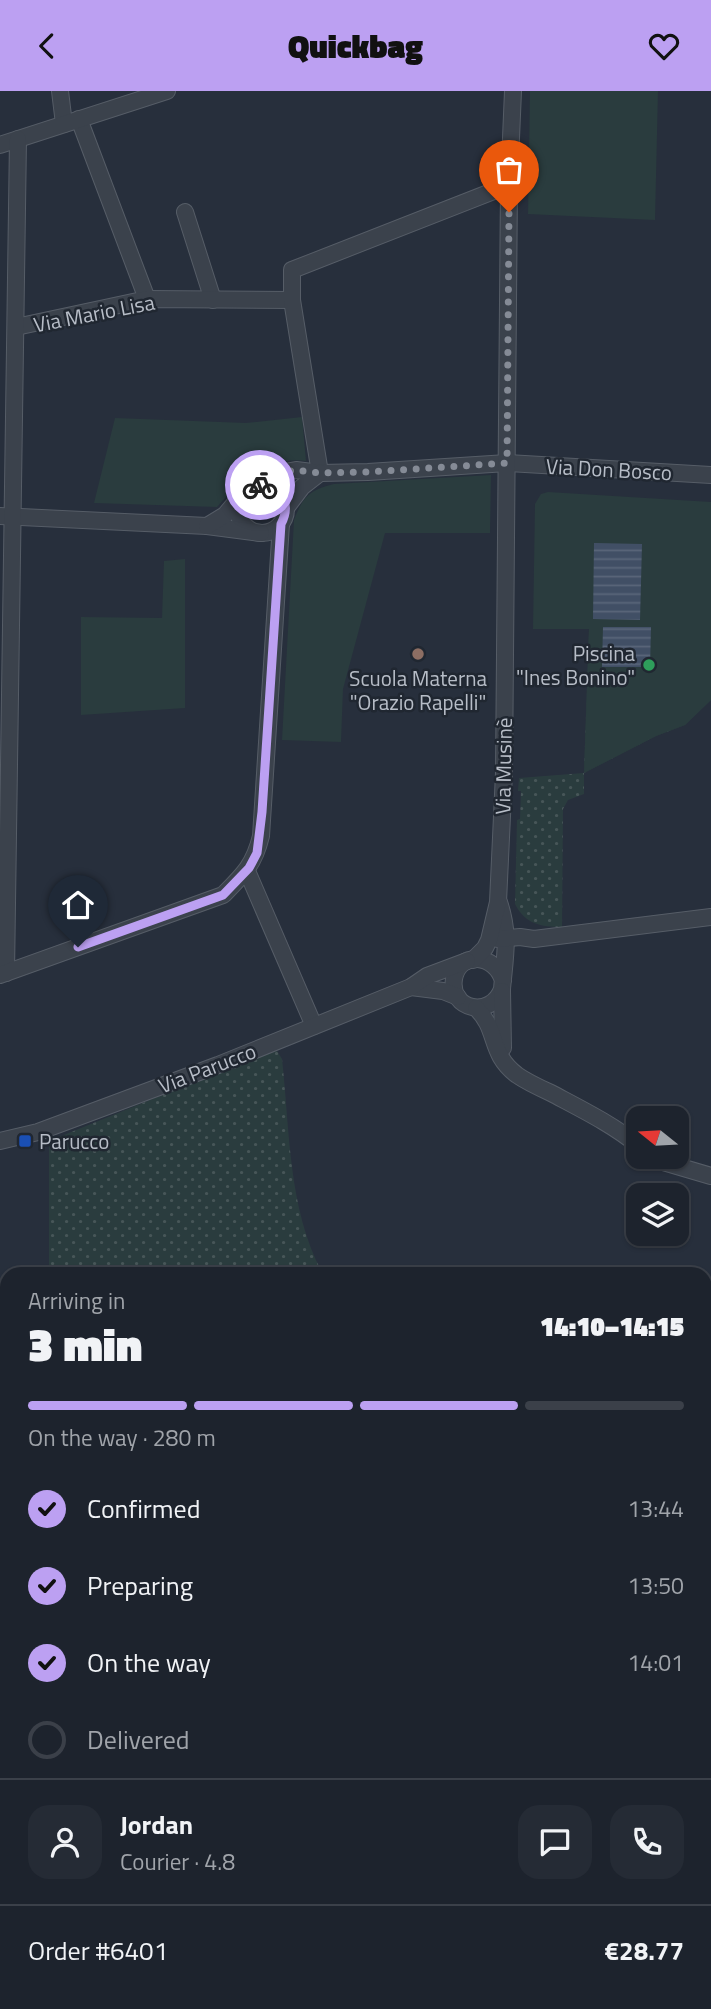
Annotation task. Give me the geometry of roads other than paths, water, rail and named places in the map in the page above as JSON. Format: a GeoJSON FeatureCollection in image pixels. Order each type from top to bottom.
{"type":"FeatureCollection","features":[{"type":"Feature","properties":{"kind":"street"},"geometry":{"type":"LineString","coordinates":[[60,91],[147,299]]}},
{"type":"Feature","properties":{"kind":"street"},"geometry":{"type":"LineString","coordinates":[[0,145],[167,91]]}},
{"type":"Feature","properties":{"kind":"street","name":"Via Musinè"},"geometry":{"type":"LineString","coordinates":[[499,902],[504,773],[509,185],[513,91]]}},
{"type":"Feature","properties":{"kind":"street"},"geometry":{"type":"LineString","coordinates":[[18,139],[16,327],[6,516],[3,974],[223,895],[247,871],[257,853],[261,836],[284,516],[281,493],[267,485],[258,485]]}},
{"type":"Feature","properties":{"kind":"street"},"geometry":{"type":"LineString","coordinates":[[320,473],[292,300],[292,270],[509,185]]}},
{"type":"Feature","properties":{"kind":"street"},"geometry":{"type":"LineString","coordinates":[[185,212],[213,300]]}},
{"type":"Feature","properties":{"kind":"street","name":"Via Mario Lisa"},"geometry":{"type":"LineString","coordinates":[[16,327],[147,299],[292,300]]}},
{"type":"Feature","properties":{"kind":"street"},"geometry":{"type":"LineString","coordinates":[[206,526],[225,515],[252,487],[288,471],[304,469],[320,473],[368,472],[507,463]]}},
{"type":"Feature","properties":{"kind":"street","name":"Via Don Bosco"},"geometry":{"type":"LineString","coordinates":[[507,463],[711,475]]}},
{"type":"Feature","properties":{"kind":"street"},"geometry":{"type":"LineString","coordinates":[[6,516],[206,526],[261,533],[276,529],[302,487],[320,473]]}},
{"type":"Feature","properties":{"kind":"street"},"geometry":{"type":"LineString","coordinates":[[242,495],[238,509],[242,523],[254,532],[261,533]]}},
{"type":"Feature","properties":{"kind":"street"},"geometry":{"type":"LineString","coordinates":[[247,871],[314,1026]]}},
{"type":"Feature","properties":{"kind":"street"},"geometry":{"type":"LineString","coordinates":[[499,902],[506,923],[507,938],[502,986],[502,1046],[505,1059],[516,1074]]}},
{"type":"Feature","properties":{"kind":"street"},"geometry":{"type":"LineString","coordinates":[[499,902],[512,919],[534,939]]}},
{"type":"Feature","properties":{"kind":"street"},"geometry":{"type":"LineString","coordinates":[[485,948],[499,902]]}},
{"type":"Feature","properties":{"kind":"street"},"geometry":{"type":"LineString","coordinates":[[470,960],[484,959],[497,967],[502,986],[495,1002],[477,1008],[464,1004],[458,997],[454,981],[461,966],[497,939],[534,939],[711,917]]}},
{"type":"Feature","properties":{"kind":"street"},"geometry":{"type":"LineString","coordinates":[[505,962],[518,948],[534,939]]}},
{"type":"Feature","properties":{"kind":"street","name":"Via Parucco"},"geometry":{"type":"LineString","coordinates":[[0,1141],[38,1132],[218,1065],[411,987],[428,976],[470,960]]}},
{"type":"Feature","properties":{"kind":"street"},"geometry":{"type":"LineString","coordinates":[[411,987],[443,991],[458,997]]}},
{"type":"Feature","properties":{"kind":"street"},"geometry":{"type":"LineString","coordinates":[[477,1008],[490,1026],[498,1055],[516,1074],[626,1135]]}},
{"type":"Feature","properties":{"kind":"street"},"geometry":{"type":"LineString","coordinates":[[687,1169],[711,1176]]}},
{"type":"Feature","properties":{"kind":"water"},"geometry":{"type":"Polygon","coordinates":[[[594,543],[642,544],[640,620],[593,619],[594,543]]]}},
{"type":"Feature","properties":{"kind":"water"},"geometry":{"type":"Polygon","coordinates":[[[603,627],[651,627],[650,667],[602,667],[603,627]]]}},
{"type":"Feature","properties":{"kind":"place","name":"Scuola Materna \"Orazio Rapelli\""},"geometry":{"type":"Point","coordinates":[418,654]}},
{"type":"Feature","properties":{"kind":"place","name":"Piscina \"Ines Bonino\""},"geometry":{"type":"Point","coordinates":[649,665]}},
{"type":"Feature","properties":{"kind":"place","name":"Parucco"},"geometry":{"type":"Point","coordinates":[25,1141]}}]}
